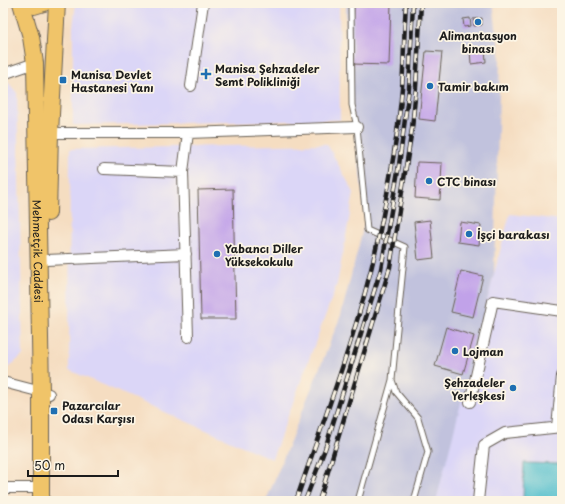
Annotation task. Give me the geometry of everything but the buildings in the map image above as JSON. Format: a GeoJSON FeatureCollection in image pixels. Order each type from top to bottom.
{"type":"FeatureCollection","features":[{"type":"Feature","properties":{"kind":"main road","name":"Mehmetçik Caddesi"},"geometry":{"type":"LineString","coordinates":[[21,3],[31,37],[35,63],[45,393]]}},
{"type":"Feature","properties":{"kind":"main road"},"geometry":{"type":"LineString","coordinates":[[25,3],[34,6],[44,3]]}},
{"type":"Feature","properties":{"kind":"main road","name":"Mehmetçik Caddesi"},"geometry":{"type":"LineString","coordinates":[[43,497],[46,260],[50,134],[57,3]]}},
{"type":"Feature","properties":{"kind":"street"},"geometry":{"type":"LineString","coordinates":[[191,86],[203,3]]}},
{"type":"Feature","properties":{"kind":"street"},"geometry":{"type":"LineString","coordinates":[[3,74],[35,63]]}},
{"type":"Feature","properties":{"kind":"street"},"geometry":{"type":"LineString","coordinates":[[50,134],[188,133],[357,127]]}},
{"type":"Feature","properties":{"kind":"street"},"geometry":{"type":"LineString","coordinates":[[188,133],[183,172],[188,337]]}},
{"type":"Feature","properties":{"kind":"street"},"geometry":{"type":"LineString","coordinates":[[104,169],[183,172]]}},
{"type":"Feature","properties":{"kind":"street"},"geometry":{"type":"LineString","coordinates":[[46,260],[186,254]]}},
{"type":"Feature","properties":{"kind":"street"},"geometry":{"type":"LineString","coordinates":[[470,402],[493,301],[562,311]]}},
{"type":"Feature","properties":{"kind":"street"},"geometry":{"type":"LineString","coordinates":[[478,501],[484,445],[505,433],[559,427],[562,376]]}},
{"type":"Feature","properties":{"kind":"street"},"geometry":{"type":"LineString","coordinates":[[3,382],[45,393]]}},
{"type":"Feature","properties":{"kind":"street"},"geometry":{"type":"LineString","coordinates":[[3,488],[43,497]]}},
{"type":"Feature","properties":{"kind":"lane"},"geometry":{"type":"LineString","coordinates":[[351,3],[352,105],[357,127],[367,230],[406,247],[392,380],[358,501]]}},
{"type":"Feature","properties":{"kind":"lane"},"geometry":{"type":"LineString","coordinates":[[392,380],[396,392],[418,418],[428,452],[414,501]]}},
{"type":"Feature","properties":{"kind":"shaded area","name":"Manisa Şehzadeler Semt Polikliniği"},"geometry":{"type":"Polygon","coordinates":[[[76,3],[339,3],[340,120],[73,125],[73,27],[76,3]]]}},
{"type":"Feature","properties":{"kind":"shaded area"},"geometry":{"type":"Polygon","coordinates":[[[346,3],[493,3],[500,58],[494,274],[436,501],[266,501],[341,315],[365,221],[346,62],[346,3]]]}},
{"type":"Feature","properties":{"kind":"shaded area"},"geometry":{"type":"Polygon","coordinates":[[[7,81],[17,93],[23,355],[9,367],[3,368],[3,83],[7,81]]]}},
{"type":"Feature","properties":{"kind":"shaded area"},"geometry":{"type":"Polygon","coordinates":[[[327,144],[354,193],[337,284],[272,459],[69,370],[70,149],[327,144]]]}},
{"type":"Feature","properties":{"kind":"shaded area","name":"Şehzadeler Yerleşkesi"},"geometry":{"type":"Polygon","coordinates":[[[510,214],[562,220],[562,501],[433,501],[510,214]]]}},
{"type":"Feature","properties":{"kind":"water"},"geometry":{"type":"Polygon","coordinates":[[[524,463],[562,464],[562,501],[523,500],[524,463]]]}},
{"type":"Feature","properties":{"kind":"railway"},"geometry":{"type":"LineString","coordinates":[[296,501],[352,336],[379,235],[393,162],[398,125],[403,77],[406,3]]}},
{"type":"Feature","properties":{"kind":"railway"},"geometry":{"type":"LineString","coordinates":[[305,501],[325,449],[381,269],[399,165],[409,88],[413,3]]}},
{"type":"Feature","properties":{"kind":"railway"},"geometry":{"type":"LineString","coordinates":[[319,501],[390,267],[412,129],[421,3]]}},
{"type":"Feature","properties":{"kind":"place","name":"Alimantasyon binası"},"geometry":{"type":"Point","coordinates":[478,22]}},
{"type":"Feature","properties":{"kind":"place","name":"Manisa Şehzadeler Semt Polikliniği"},"geometry":{"type":"Point","coordinates":[206,74]}},
{"type":"Feature","properties":{"kind":"place","name":"Manisa Devlet Hastanesi Yanı"},"geometry":{"type":"Point","coordinates":[63,80]}},
{"type":"Feature","properties":{"kind":"place","name":"Tamir bakım"},"geometry":{"type":"Point","coordinates":[430,86]}},
{"type":"Feature","properties":{"kind":"place","name":"CTC binası"},"geometry":{"type":"Point","coordinates":[429,181]}},
{"type":"Feature","properties":{"kind":"place","name":"İşçi barakası"},"geometry":{"type":"Point","coordinates":[469,234]}},
{"type":"Feature","properties":{"kind":"place","name":"Yabancı Diller Yüksekokulu"},"geometry":{"type":"Point","coordinates":[217,254]}},
{"type":"Feature","properties":{"kind":"place","name":"Lojman"},"geometry":{"type":"Point","coordinates":[455,351]}},
{"type":"Feature","properties":{"kind":"place","name":"Şehzadeler Yerleşkesi"},"geometry":{"type":"Point","coordinates":[513,388]}},
{"type":"Feature","properties":{"kind":"place","name":"Pazarcılar Odası Karşısı"},"geometry":{"type":"Point","coordinates":[54,411]}}]}
